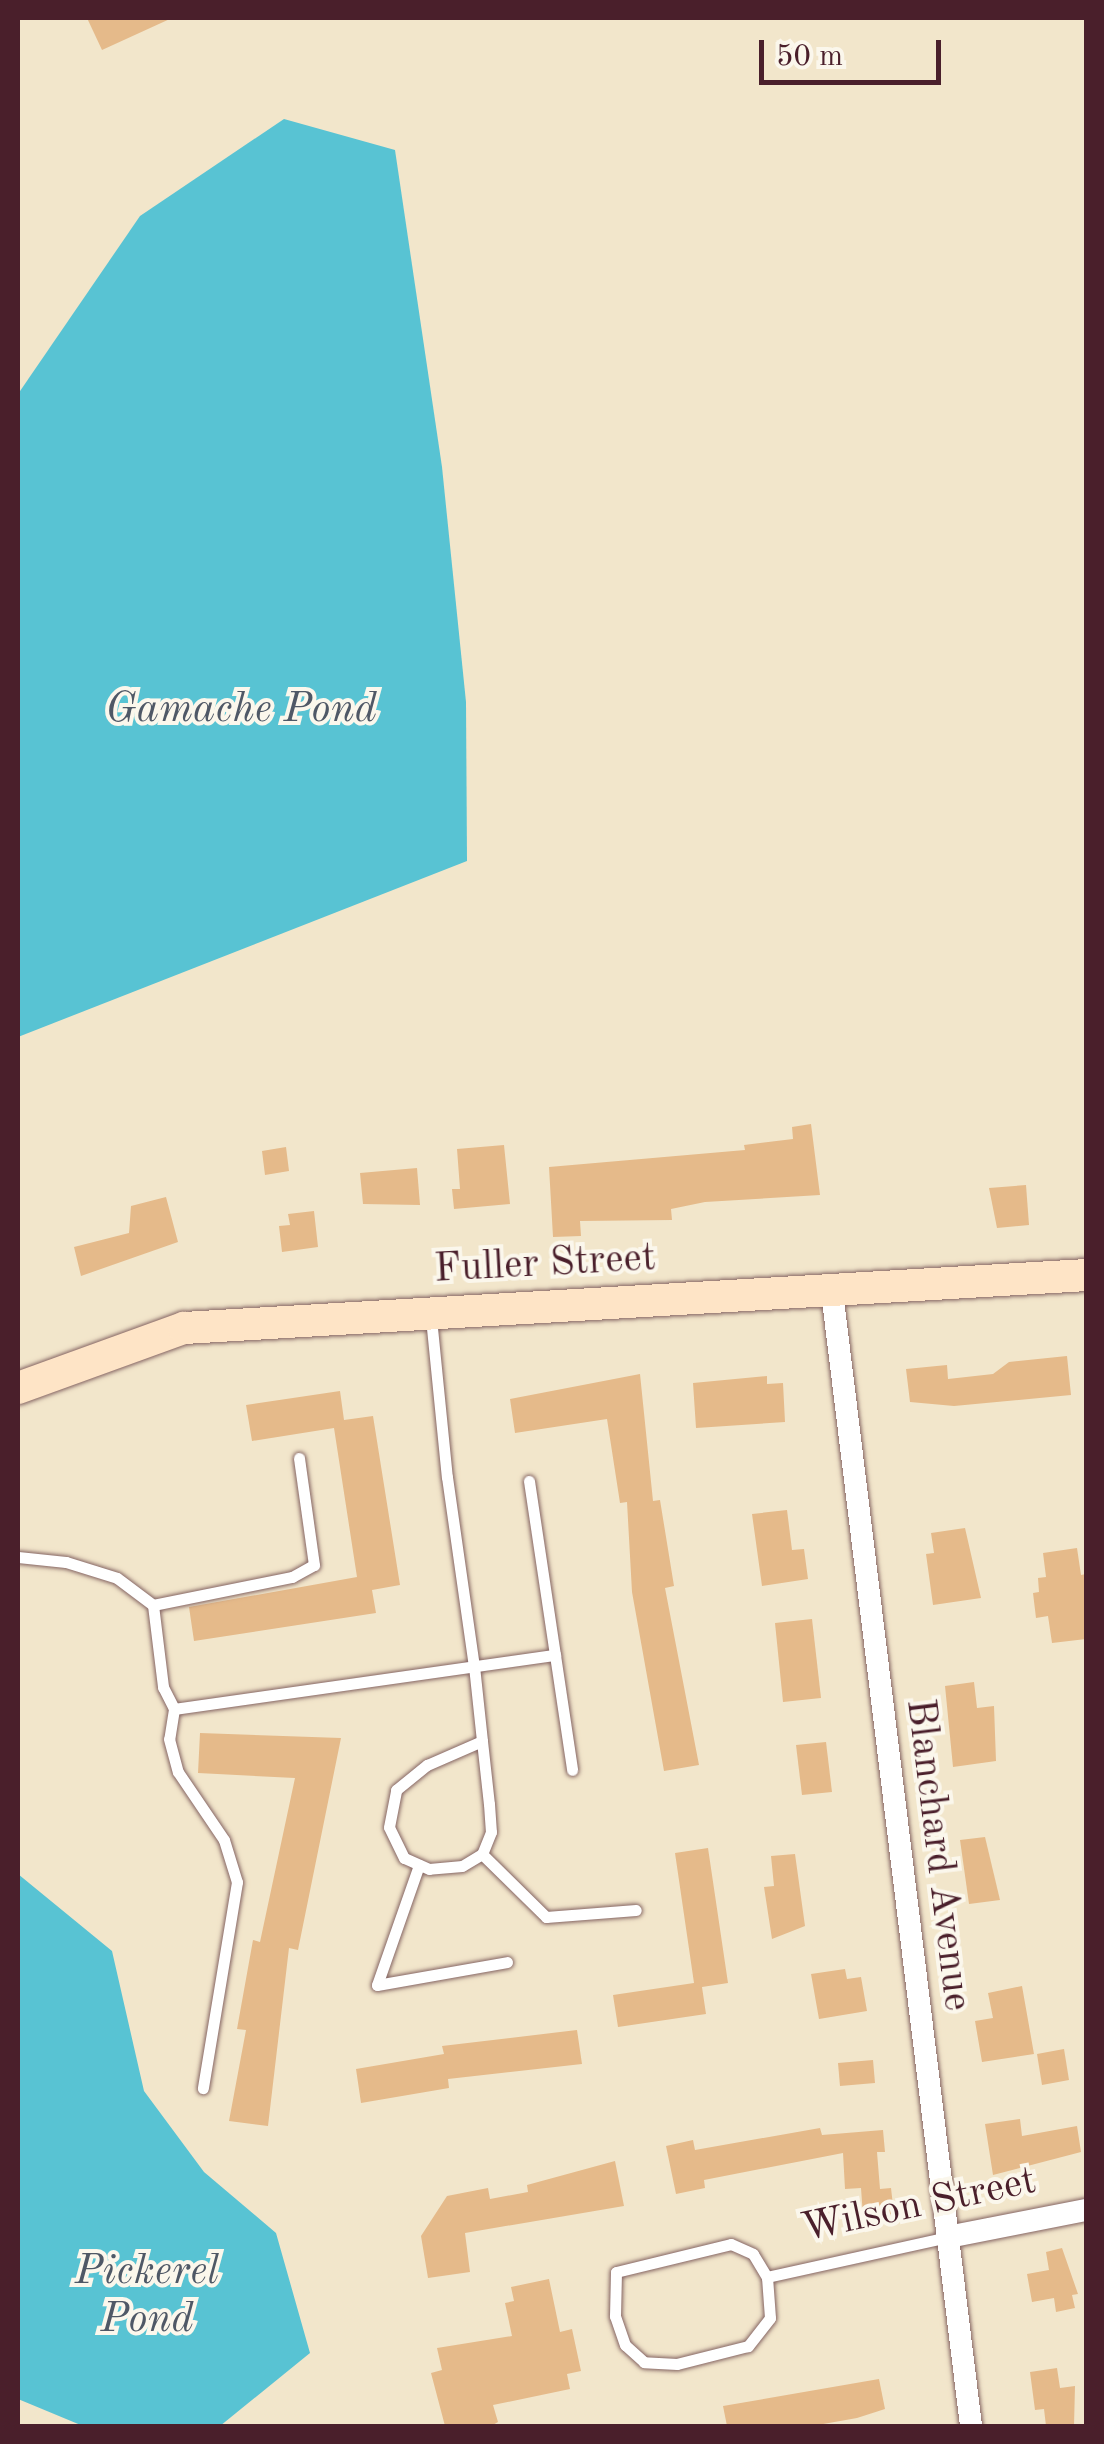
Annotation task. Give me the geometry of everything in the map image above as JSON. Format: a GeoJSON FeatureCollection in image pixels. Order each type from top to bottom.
{"type":"FeatureCollection","features":[{"type":"Feature","properties":{"kind":"street","name":"Fuller Street"},"geometry":{"type":"LineString","coordinates":[[18,1388],[184,1328],[1086,1275]]}},
{"type":"Feature","properties":{"kind":"street","name":"Blanchard Avenue"},"geometry":{"type":"LineString","coordinates":[[832,1292],[972,2426]]}},
{"type":"Feature","properties":{"kind":"street","name":"Wilson Street"},"geometry":{"type":"LineString","coordinates":[[948,2237],[1086,2210]]}},
{"type":"Feature","properties":{"kind":"lane"},"geometry":{"type":"LineString","coordinates":[[431,1314],[474,1666],[482,1742],[490,1832],[482,1854],[462,1866],[419,1865],[404,1858],[390,1827],[396,1790],[427,1764],[482,1742]]}},
{"type":"Feature","properties":{"kind":"lane"},"geometry":{"type":"LineString","coordinates":[[152,1605],[292,1577],[314,1566],[298,1458]]}},
{"type":"Feature","properties":{"kind":"lane"},"geometry":{"type":"LineString","coordinates":[[529,1480],[572,1770]]}},
{"type":"Feature","properties":{"kind":"lane"},"geometry":{"type":"LineString","coordinates":[[18,1558],[66,1562],[118,1578],[152,1605],[164,1687],[174,1709],[169,1739],[178,1772],[224,1840],[236,1882],[202,2088]]}},
{"type":"Feature","properties":{"kind":"lane"},"geometry":{"type":"LineString","coordinates":[[174,1709],[555,1655]]}},
{"type":"Feature","properties":{"kind":"lane"},"geometry":{"type":"LineString","coordinates":[[482,1854],[546,1917],[636,1910]]}},
{"type":"Feature","properties":{"kind":"lane"},"geometry":{"type":"LineString","coordinates":[[419,1865],[376,1984],[507,1962]]}},
{"type":"Feature","properties":{"kind":"lane","name":"Wilson Street"},"geometry":{"type":"LineString","coordinates":[[767,2276],[948,2237]]}},
{"type":"Feature","properties":{"kind":"lane","name":"Wilson Street"},"geometry":{"type":"LineString","coordinates":[[731,2244],[753,2254],[767,2276],[770,2318],[748,2346],[677,2364],[644,2362],[625,2345],[611,2290],[616,2272],[731,2244]]}},
{"type":"Feature","properties":{"kind":"water","name":"Gamache Pond"},"geometry":{"type":"Polygon","coordinates":[[[284,119],[395,150],[442,467],[466,702],[467,861],[18,1037],[18,394],[140,216],[284,119]]]}},
{"type":"Feature","properties":{"kind":"water","name":"Pickerel Pond"},"geometry":{"type":"Polygon","coordinates":[[[18,1874],[112,1951],[144,2091],[204,2172],[276,2233],[310,2353],[220,2426],[83,2426],[18,2399],[18,1874]]]}},
{"type":"Feature","properties":{"kind":"building"},"geometry":{"type":"Polygon","coordinates":[[[87,18],[172,18],[102,50],[87,18]]]}},
{"type":"Feature","properties":{"kind":"building"},"geometry":{"type":"Polygon","coordinates":[[[811,1124],[820,1195],[705,1202],[671,1209],[672,1220],[580,1221],[581,1236],[553,1237],[549,1167],[745,1150],[744,1145],[793,1139],[792,1127],[811,1124]]]}},
{"type":"Feature","properties":{"kind":"building"},"geometry":{"type":"Polygon","coordinates":[[[504,1145],[510,1204],[454,1209],[452,1189],[460,1189],[457,1149],[504,1145]]]}},
{"type":"Feature","properties":{"kind":"building"},"geometry":{"type":"Polygon","coordinates":[[[286,1147],[289,1171],[265,1175],[262,1151],[286,1147]]]}},
{"type":"Feature","properties":{"kind":"building"},"geometry":{"type":"Polygon","coordinates":[[[417,1168],[420,1205],[363,1204],[360,1173],[417,1168]]]}},
{"type":"Feature","properties":{"kind":"building"},"geometry":{"type":"Polygon","coordinates":[[[1026,1185],[1029,1225],[997,1228],[989,1188],[1026,1185]]]}},
{"type":"Feature","properties":{"kind":"building"},"geometry":{"type":"Polygon","coordinates":[[[166,1197],[178,1242],[81,1276],[74,1247],[129,1233],[131,1206],[166,1197]]]}},
{"type":"Feature","properties":{"kind":"building"},"geometry":{"type":"Polygon","coordinates":[[[314,1211],[318,1247],[282,1252],[279,1226],[290,1225],[288,1214],[314,1211]]]}},
{"type":"Feature","properties":{"kind":"building"},"geometry":{"type":"Polygon","coordinates":[[[1067,1356],[1071,1395],[954,1406],[910,1402],[906,1369],[947,1365],[948,1379],[993,1374],[1009,1362],[1067,1356]]]}},
{"type":"Feature","properties":{"kind":"building"},"geometry":{"type":"Polygon","coordinates":[[[640,1374],[653,1501],[660,1500],[674,1586],[665,1588],[699,1765],[664,1771],[632,1592],[627,1502],[620,1503],[607,1419],[515,1433],[510,1399],[640,1374]]]}},
{"type":"Feature","properties":{"kind":"building"},"geometry":{"type":"Polygon","coordinates":[[[767,1376],[767,1384],[783,1383],[785,1422],[696,1428],[693,1383],[767,1376]]]}},
{"type":"Feature","properties":{"kind":"building"},"geometry":{"type":"Polygon","coordinates":[[[340,1391],[344,1420],[373,1416],[400,1585],[372,1590],[376,1613],[194,1641],[189,1607],[357,1577],[334,1428],[252,1441],[246,1405],[340,1391]]]}},
{"type":"Feature","properties":{"kind":"building"},"geometry":{"type":"Polygon","coordinates":[[[787,1510],[792,1550],[804,1549],[808,1579],[762,1586],[752,1514],[787,1510]]]}},
{"type":"Feature","properties":{"kind":"building"},"geometry":{"type":"Polygon","coordinates":[[[965,1528],[981,1598],[933,1605],[926,1554],[934,1553],[931,1533],[965,1528]]]}},
{"type":"Feature","properties":{"kind":"building"},"geometry":{"type":"Polygon","coordinates":[[[1077,1548],[1081,1575],[1086,1574],[1086,1639],[1052,1643],[1048,1616],[1036,1618],[1033,1593],[1039,1592],[1038,1578],[1046,1577],[1043,1553],[1077,1548]]]}},
{"type":"Feature","properties":{"kind":"building"},"geometry":{"type":"Polygon","coordinates":[[[812,1619],[821,1698],[783,1702],[775,1623],[812,1619]]]}},
{"type":"Feature","properties":{"kind":"building"},"geometry":{"type":"Polygon","coordinates":[[[974,1682],[977,1708],[994,1706],[996,1761],[953,1767],[945,1686],[974,1682]]]}},
{"type":"Feature","properties":{"kind":"building"},"geometry":{"type":"Polygon","coordinates":[[[200,1733],[341,1738],[298,1950],[289,1948],[268,2126],[229,2121],[246,2030],[237,2029],[253,1940],[260,1942],[295,1778],[198,1773],[200,1733]]]}},
{"type":"Feature","properties":{"kind":"building"},"geometry":{"type":"Polygon","coordinates":[[[826,1742],[832,1792],[802,1795],[796,1745],[826,1742]]]}},
{"type":"Feature","properties":{"kind":"building"},"geometry":{"type":"Polygon","coordinates":[[[985,1837],[1000,1900],[969,1904],[960,1840],[985,1837]]]}},
{"type":"Feature","properties":{"kind":"building"},"geometry":{"type":"Polygon","coordinates":[[[708,1848],[728,1983],[702,1987],[706,2014],[618,2027],[613,1995],[694,1983],[675,1853],[708,1848]]]}},
{"type":"Feature","properties":{"kind":"building"},"geometry":{"type":"Polygon","coordinates":[[[795,1854],[805,1926],[772,1939],[764,1887],[774,1886],[771,1856],[795,1854]]]}},
{"type":"Feature","properties":{"kind":"building"},"geometry":{"type":"Polygon","coordinates":[[[845,1969],[847,1979],[861,1977],[867,2011],[819,2019],[811,1974],[845,1969]]]}},
{"type":"Feature","properties":{"kind":"building"},"geometry":{"type":"Polygon","coordinates":[[[1022,1986],[1034,2054],[982,2062],[975,2021],[993,2018],[988,1993],[1022,1986]]]}},
{"type":"Feature","properties":{"kind":"building"},"geometry":{"type":"Polygon","coordinates":[[[577,2030],[582,2064],[448,2079],[449,2088],[361,2103],[356,2069],[444,2054],[442,2046],[577,2030]]]}},
{"type":"Feature","properties":{"kind":"building"},"geometry":{"type":"Polygon","coordinates":[[[1064,2049],[1069,2080],[1042,2085],[1037,2054],[1064,2049]]]}},
{"type":"Feature","properties":{"kind":"building"},"geometry":{"type":"Polygon","coordinates":[[[873,2060],[875,2083],[840,2086],[838,2063],[873,2060]]]}},
{"type":"Feature","properties":{"kind":"building"},"geometry":{"type":"Polygon","coordinates":[[[1020,2119],[1022,2136],[1077,2126],[1081,2152],[993,2175],[985,2124],[1020,2119]]]}},
{"type":"Feature","properties":{"kind":"building"},"geometry":{"type":"Polygon","coordinates":[[[820,2128],[822,2135],[883,2130],[885,2152],[877,2152],[880,2189],[891,2188],[894,2214],[863,2216],[861,2188],[845,2189],[843,2153],[704,2180],[705,2188],[676,2194],[666,2146],[693,2140],[695,2150],[820,2128]]]}},
{"type":"Feature","properties":{"kind":"building"},"geometry":{"type":"Polygon","coordinates":[[[615,2161],[624,2206],[465,2233],[470,2272],[428,2278],[421,2236],[447,2196],[488,2188],[490,2199],[528,2192],[527,2185],[615,2161]]]}},
{"type":"Feature","properties":{"kind":"building"},"geometry":{"type":"Polygon","coordinates":[[[1062,2248],[1078,2294],[1072,2295],[1075,2308],[1056,2312],[1054,2298],[1032,2302],[1027,2274],[1049,2270],[1046,2252],[1062,2248]]]}},
{"type":"Feature","properties":{"kind":"building"},"geometry":{"type":"Polygon","coordinates":[[[549,2279],[560,2332],[572,2329],[581,2371],[567,2374],[570,2389],[493,2405],[498,2422],[491,2426],[445,2426],[431,2373],[442,2370],[437,2348],[512,2336],[505,2303],[514,2301],[511,2287],[549,2279]]]}},
{"type":"Feature","properties":{"kind":"building"},"geometry":{"type":"Polygon","coordinates":[[[1057,2368],[1060,2388],[1075,2386],[1074,2426],[1046,2426],[1044,2409],[1035,2410],[1030,2372],[1057,2368]]]}},
{"type":"Feature","properties":{"kind":"building"},"geometry":{"type":"Polygon","coordinates":[[[879,2379],[885,2409],[857,2418],[812,2426],[727,2426],[723,2406],[879,2379]]]}}]}
